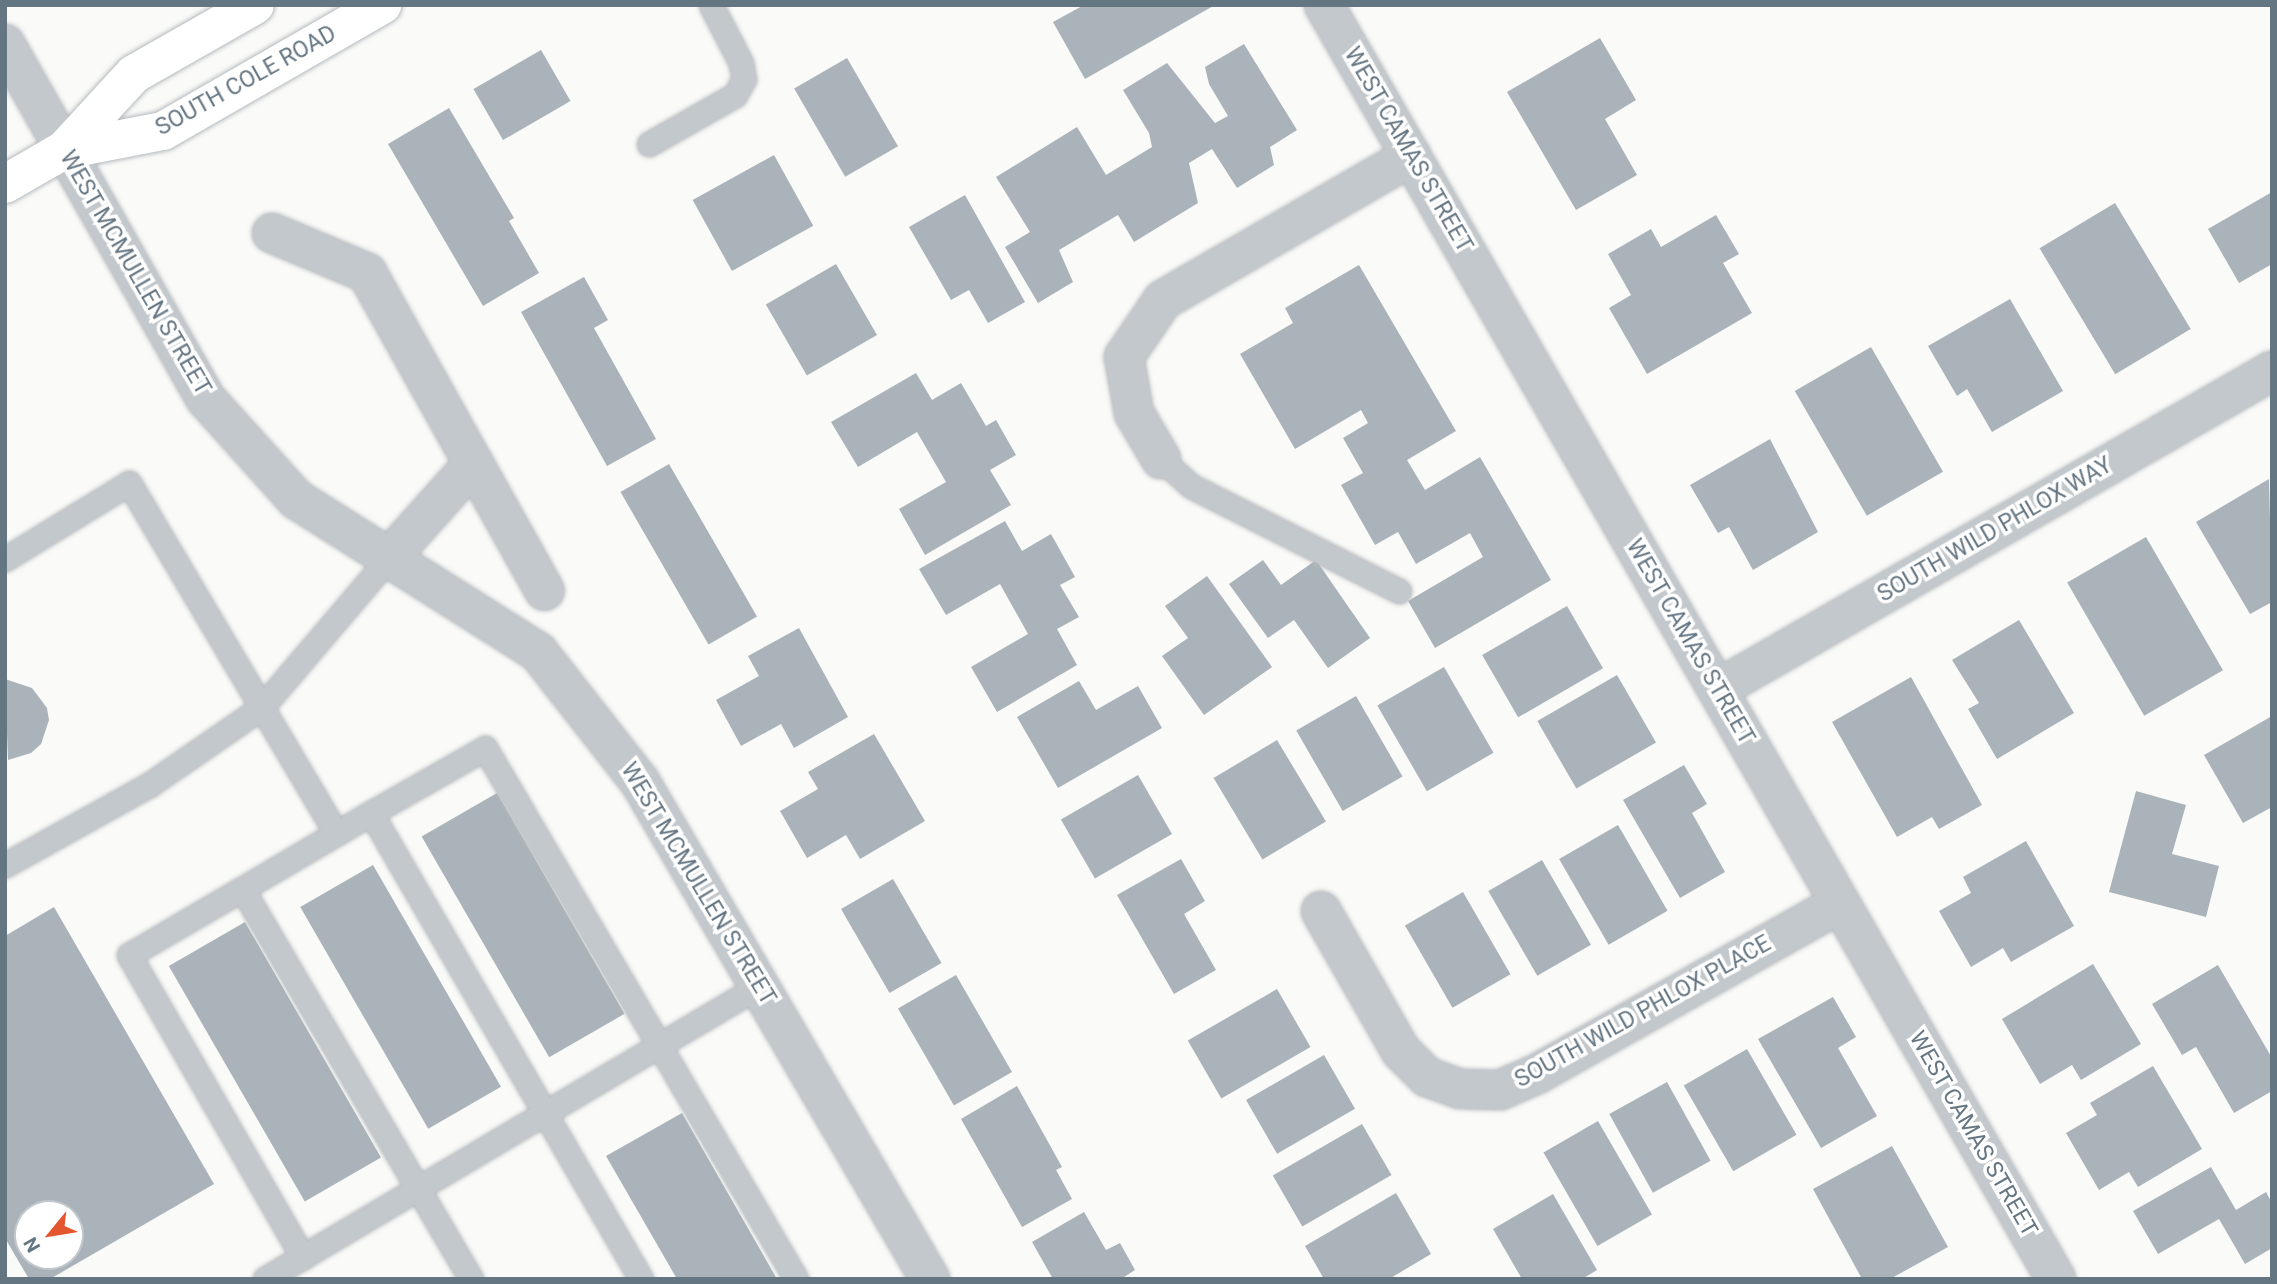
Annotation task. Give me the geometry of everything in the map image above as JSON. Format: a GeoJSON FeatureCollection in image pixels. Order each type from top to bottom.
{"type":"FeatureCollection","features":[{"type":"Feature","properties":{"kind":"main road","name":"SOUTH COLE ROAD"},"geometry":{"type":"LineString","coordinates":[[5,184],[64,150],[134,74],[255,5]]}},
{"type":"Feature","properties":{"kind":"main road","name":"SOUTH COLE ROAD"},"geometry":{"type":"LineString","coordinates":[[64,150],[163,131],[382,5]]}},
{"type":"Feature","properties":{"kind":"street","name":"WEST CAMAS STREET"},"geometry":{"type":"LineString","coordinates":[[1324,5],[2056,1279]]}},
{"type":"Feature","properties":{"kind":"street","name":"WEST MCMULLEN STREET"},"geometry":{"type":"LineString","coordinates":[[5,44],[206,399],[296,499],[538,652],[640,782],[761,985],[930,1279]]}},
{"type":"Feature","properties":{"kind":"street"},"geometry":{"type":"LineString","coordinates":[[1161,458],[1134,413],[1124,357],[1163,300],[1411,156]]}},
{"type":"Feature","properties":{"kind":"street"},"geometry":{"type":"LineString","coordinates":[[272,233],[367,273],[545,590]]}},
{"type":"Feature","properties":{"kind":"street","name":"SOUTH WILD PHLOX WAY"},"geometry":{"type":"LineString","coordinates":[[1718,690],[2272,371]]}},
{"type":"Feature","properties":{"kind":"street"},"geometry":{"type":"LineString","coordinates":[[389,558],[474,463]]}},
{"type":"Feature","properties":{"kind":"street","name":"SOUTH WILD PHLOX PLACE"},"geometry":{"type":"LineString","coordinates":[[1321,911],[1401,1051],[1427,1076],[1438,1081],[1460,1089],[1500,1090],[1538,1074],[1840,903]]}},
{"type":"Feature","properties":{"kind":"lane"},"geometry":{"type":"LineString","coordinates":[[649,144],[735,96],[744,79],[741,63],[710,5]]}},
{"type":"Feature","properties":{"kind":"lane"},"geometry":{"type":"LineString","coordinates":[[1161,458],[1191,486],[1399,591]]}},
{"type":"Feature","properties":{"kind":"lane"},"geometry":{"type":"LineString","coordinates":[[5,559],[129,483],[336,833]]}},
{"type":"Feature","properties":{"kind":"lane"},"geometry":{"type":"LineString","coordinates":[[5,865],[149,785],[262,707],[389,558]]}},
{"type":"Feature","properties":{"kind":"lane"},"geometry":{"type":"LineString","coordinates":[[303,1257],[130,955],[485,748],[662,1045],[796,1279]]}},
{"type":"Feature","properties":{"kind":"lane"},"geometry":{"type":"LineString","coordinates":[[371,813],[641,1279]]}},
{"type":"Feature","properties":{"kind":"lane"},"geometry":{"type":"LineString","coordinates":[[242,889],[471,1279]]}},
{"type":"Feature","properties":{"kind":"lane"},"geometry":{"type":"LineString","coordinates":[[265,1279],[761,985]]}},
{"type":"Feature","properties":{"kind":"building"},"geometry":{"type":"Polygon","coordinates":[[[1084,5],[1215,5],[1085,79],[1053,22],[1084,5]]]}},
{"type":"Feature","properties":{"kind":"building"},"geometry":{"type":"Polygon","coordinates":[[[1600,38],[1636,100],[1605,119],[1637,175],[1576,210],[1507,92],[1600,38]]]}},
{"type":"Feature","properties":{"kind":"building"},"geometry":{"type":"Polygon","coordinates":[[[1244,44],[1297,130],[1270,147],[1274,165],[1237,188],[1212,149],[1189,163],[1198,203],[1134,242],[1118,215],[1059,250],[1073,282],[1038,303],[1005,247],[1030,232],[996,177],[1077,127],[1106,175],[1152,147],[1149,133],[1123,90],[1167,63],[1215,123],[1228,116],[1209,84],[1205,67],[1244,44]]]}},
{"type":"Feature","properties":{"kind":"building"},"geometry":{"type":"Polygon","coordinates":[[[541,50],[570,101],[503,140],[473,89],[541,50]]]}},
{"type":"Feature","properties":{"kind":"building"},"geometry":{"type":"Polygon","coordinates":[[[847,58],[898,146],[845,177],[794,88],[847,58]]]}},
{"type":"Feature","properties":{"kind":"building"},"geometry":{"type":"Polygon","coordinates":[[[449,108],[514,218],[509,221],[539,273],[483,306],[388,144],[449,108]]]}},
{"type":"Feature","properties":{"kind":"building"},"geometry":{"type":"Polygon","coordinates":[[[774,155],[813,226],[732,271],[693,200],[774,155]]]}},
{"type":"Feature","properties":{"kind":"building"},"geometry":{"type":"Polygon","coordinates":[[[2272,192],[2272,264],[2239,283],[2208,229],[2272,192]]]}},
{"type":"Feature","properties":{"kind":"building"},"geometry":{"type":"Polygon","coordinates":[[[965,195],[1025,302],[988,323],[969,290],[951,300],[909,227],[965,195]]]}},
{"type":"Feature","properties":{"kind":"building"},"geometry":{"type":"Polygon","coordinates":[[[2115,203],[2191,329],[2115,374],[2040,248],[2115,203]]]}},
{"type":"Feature","properties":{"kind":"building"},"geometry":{"type":"Polygon","coordinates":[[[1716,215],[1739,254],[1723,263],[1752,313],[1647,374],[1609,308],[1631,295],[1608,254],[1651,229],[1661,247],[1716,215]]]}},
{"type":"Feature","properties":{"kind":"building"},"geometry":{"type":"Polygon","coordinates":[[[836,264],[877,335],[807,376],[766,304],[836,264]]]}},
{"type":"Feature","properties":{"kind":"building"},"geometry":{"type":"Polygon","coordinates":[[[1359,265],[1456,431],[1407,460],[1425,490],[1480,457],[1551,580],[1435,648],[1408,601],[1483,557],[1470,533],[1416,564],[1398,532],[1375,545],[1341,485],[1363,473],[1343,438],[1368,423],[1361,410],[1295,449],[1240,354],[1293,323],[1285,308],[1359,265]]]}},
{"type":"Feature","properties":{"kind":"building"},"geometry":{"type":"Polygon","coordinates":[[[584,277],[608,320],[594,328],[656,439],[607,466],[521,312],[584,277]]]}},
{"type":"Feature","properties":{"kind":"building"},"geometry":{"type":"Polygon","coordinates":[[[2010,299],[2063,391],[1992,432],[1967,389],[1957,396],[1928,346],[2010,299]]]}},
{"type":"Feature","properties":{"kind":"building"},"geometry":{"type":"Polygon","coordinates":[[[1871,347],[1943,472],[1867,516],[1795,391],[1871,347]]]}},
{"type":"Feature","properties":{"kind":"building"},"geometry":{"type":"Polygon","coordinates":[[[916,373],[932,400],[961,383],[986,426],[996,420],[1016,455],[990,470],[1011,505],[925,555],[899,509],[946,482],[917,432],[858,467],[831,422],[916,373]]]}},
{"type":"Feature","properties":{"kind":"building"},"geometry":{"type":"Polygon","coordinates":[[[1770,439],[1818,532],[1753,570],[1729,527],[1718,533],[1690,485],[1770,439]]]}},
{"type":"Feature","properties":{"kind":"building"},"geometry":{"type":"Polygon","coordinates":[[[669,464],[757,616],[709,644],[621,492],[669,464]]]}},
{"type":"Feature","properties":{"kind":"building"},"geometry":{"type":"Polygon","coordinates":[[[2269,479],[2272,602],[2250,614],[2196,522],[2269,479]]]}},
{"type":"Feature","properties":{"kind":"building"},"geometry":{"type":"Polygon","coordinates":[[[1005,521],[1022,551],[1051,534],[1075,577],[1060,585],[1079,617],[1057,629],[1077,665],[997,712],[971,667],[1028,634],[1000,584],[946,615],[919,569],[1005,521]]]}},
{"type":"Feature","properties":{"kind":"building"},"geometry":{"type":"Polygon","coordinates":[[[2146,537],[2223,670],[2144,716],[2067,583],[2146,537]]]}},
{"type":"Feature","properties":{"kind":"building"},"geometry":{"type":"Polygon","coordinates":[[[1263,560],[1281,585],[1316,560],[1370,638],[1328,668],[1294,620],[1268,638],[1229,584],[1263,560]]]}},
{"type":"Feature","properties":{"kind":"building"},"geometry":{"type":"Polygon","coordinates":[[[1207,576],[1272,667],[1204,715],[1162,656],[1188,638],[1165,606],[1207,576]]]}},
{"type":"Feature","properties":{"kind":"building"},"geometry":{"type":"Polygon","coordinates":[[[1567,606],[1603,668],[1518,717],[1482,655],[1567,606]]]}},
{"type":"Feature","properties":{"kind":"building"},"geometry":{"type":"Polygon","coordinates":[[[2019,620],[2074,713],[1997,759],[1968,709],[1979,703],[1952,660],[2019,620]]]}},
{"type":"Feature","properties":{"kind":"building"},"geometry":{"type":"Polygon","coordinates":[[[799,628],[848,717],[794,748],[781,724],[741,746],[716,700],[759,676],[748,656],[799,628]]]}},
{"type":"Feature","properties":{"kind":"building"},"geometry":{"type":"Polygon","coordinates":[[[1444,667],[1494,753],[1427,791],[1377,706],[1444,667]]]}},
{"type":"Feature","properties":{"kind":"building"},"geometry":{"type":"Polygon","coordinates":[[[1617,675],[1656,743],[1576,789],[1537,721],[1617,675]]]}},
{"type":"Feature","properties":{"kind":"building"},"geometry":{"type":"Polygon","coordinates":[[[1911,677],[1982,805],[1939,829],[1932,817],[1897,837],[1832,722],[1911,677]]]}},
{"type":"Feature","properties":{"kind":"building"},"geometry":{"type":"Polygon","coordinates":[[[5,679],[32,688],[47,708],[49,720],[41,744],[31,753],[8,760],[5,679]]]}},
{"type":"Feature","properties":{"kind":"building"},"geometry":{"type":"Polygon","coordinates":[[[1079,681],[1096,710],[1138,686],[1162,728],[1058,788],[1017,717],[1079,681]]]}},
{"type":"Feature","properties":{"kind":"building"},"geometry":{"type":"Polygon","coordinates":[[[1356,696],[1402,777],[1343,811],[1296,730],[1356,696]]]}},
{"type":"Feature","properties":{"kind":"building"},"geometry":{"type":"Polygon","coordinates":[[[2272,716],[2272,807],[2243,823],[2204,755],[2272,716]]]}},
{"type":"Feature","properties":{"kind":"building"},"geometry":{"type":"Polygon","coordinates":[[[874,734],[925,821],[860,859],[846,835],[807,858],[780,811],[818,789],[808,772],[874,734]]]}},
{"type":"Feature","properties":{"kind":"building"},"geometry":{"type":"Polygon","coordinates":[[[1277,740],[1326,821],[1262,860],[1214,778],[1277,740]]]}},
{"type":"Feature","properties":{"kind":"building"},"geometry":{"type":"Polygon","coordinates":[[[1684,765],[1707,804],[1692,813],[1725,872],[1680,898],[1623,800],[1684,765]]]}},
{"type":"Feature","properties":{"kind":"building"},"geometry":{"type":"Polygon","coordinates":[[[1138,775],[1172,834],[1095,878],[1061,820],[1138,775]]]}},
{"type":"Feature","properties":{"kind":"building"},"geometry":{"type":"Polygon","coordinates":[[[2136,791],[2186,805],[2172,854],[2219,866],[2206,917],[2109,892],[2136,791]]]}},
{"type":"Feature","properties":{"kind":"building"},"geometry":{"type":"Polygon","coordinates":[[[497,793],[624,1014],[549,1057],[422,836],[497,793]]]}},
{"type":"Feature","properties":{"kind":"building"},"geometry":{"type":"Polygon","coordinates":[[[1618,825],[1668,911],[1609,945],[1559,859],[1618,825]]]}},
{"type":"Feature","properties":{"kind":"building"},"geometry":{"type":"Polygon","coordinates":[[[2026,841],[2074,926],[2011,962],[2003,948],[1971,967],[1939,911],[1971,893],[1963,877],[2026,841]]]}},
{"type":"Feature","properties":{"kind":"building"},"geometry":{"type":"Polygon","coordinates":[[[1181,859],[1205,901],[1184,914],[1216,970],[1174,994],[1117,895],[1181,859]]]}},
{"type":"Feature","properties":{"kind":"building"},"geometry":{"type":"Polygon","coordinates":[[[1542,860],[1591,945],[1537,976],[1488,891],[1542,860]]]}},
{"type":"Feature","properties":{"kind":"building"},"geometry":{"type":"Polygon","coordinates":[[[373,865],[501,1087],[428,1129],[300,907],[373,865]]]}},
{"type":"Feature","properties":{"kind":"building"},"geometry":{"type":"Polygon","coordinates":[[[893,879],[942,963],[890,993],[841,909],[893,879]]]}},
{"type":"Feature","properties":{"kind":"building"},"geometry":{"type":"Polygon","coordinates":[[[1463,892],[1511,974],[1452,1008],[1405,925],[1463,892]]]}},
{"type":"Feature","properties":{"kind":"building"},"geometry":{"type":"Polygon","coordinates":[[[54,907],[214,1184],[84,1259],[84,1200],[14,1200],[14,1253],[5,1238],[5,936],[54,907]]]}},
{"type":"Feature","properties":{"kind":"building"},"geometry":{"type":"Polygon","coordinates":[[[245,922],[381,1158],[305,1202],[169,966],[245,922]]]}},
{"type":"Feature","properties":{"kind":"building"},"geometry":{"type":"Polygon","coordinates":[[[2093,964],[2141,1044],[2081,1080],[2072,1065],[2040,1084],[2002,1019],[2093,964]]]}},
{"type":"Feature","properties":{"kind":"building"},"geometry":{"type":"Polygon","coordinates":[[[2218,965],[2272,1058],[2272,1091],[2234,1113],[2196,1047],[2182,1055],[2152,1004],[2218,965]]]}},
{"type":"Feature","properties":{"kind":"building"},"geometry":{"type":"Polygon","coordinates":[[[956,975],[1012,1072],[954,1105],[898,1008],[956,975]]]}},
{"type":"Feature","properties":{"kind":"building"},"geometry":{"type":"Polygon","coordinates":[[[1277,989],[1310,1047],[1221,1099],[1188,1040],[1277,989]]]}},
{"type":"Feature","properties":{"kind":"building"},"geometry":{"type":"Polygon","coordinates":[[[1833,997],[1856,1037],[1838,1048],[1877,1116],[1821,1148],[1758,1039],[1833,997]]]}},
{"type":"Feature","properties":{"kind":"building"},"geometry":{"type":"Polygon","coordinates":[[[1747,1049],[1796,1135],[1733,1171],[1684,1086],[1747,1049]]]}},
{"type":"Feature","properties":{"kind":"building"},"geometry":{"type":"Polygon","coordinates":[[[1324,1055],[1355,1109],[1277,1154],[1246,1100],[1324,1055]]]}},
{"type":"Feature","properties":{"kind":"building"},"geometry":{"type":"Polygon","coordinates":[[[2153,1066],[2202,1149],[2138,1187],[2129,1172],[2099,1190],[2066,1133],[2097,1115],[2090,1103],[2153,1066]]]}},
{"type":"Feature","properties":{"kind":"building"},"geometry":{"type":"Polygon","coordinates":[[[1667,1082],[1711,1161],[1653,1193],[1609,1114],[1667,1082]]]}},
{"type":"Feature","properties":{"kind":"building"},"geometry":{"type":"Polygon","coordinates":[[[1017,1086],[1062,1167],[1056,1170],[1072,1199],[1022,1227],[961,1119],[1017,1086]]]}},
{"type":"Feature","properties":{"kind":"building"},"geometry":{"type":"Polygon","coordinates":[[[682,1113],[777,1279],[677,1279],[606,1156],[682,1113]]]}},
{"type":"Feature","properties":{"kind":"building"},"geometry":{"type":"Polygon","coordinates":[[[1598,1121],[1652,1215],[1597,1246],[1543,1152],[1598,1121]]]}},
{"type":"Feature","properties":{"kind":"building"},"geometry":{"type":"Polygon","coordinates":[[[1362,1124],[1392,1175],[1302,1227],[1273,1176],[1362,1124]]]}},
{"type":"Feature","properties":{"kind":"building"},"geometry":{"type":"Polygon","coordinates":[[[1892,1146],[1948,1247],[1890,1279],[1862,1279],[1813,1189],[1892,1146]]]}},
{"type":"Feature","properties":{"kind":"building"},"geometry":{"type":"Polygon","coordinates":[[[2211,1167],[2236,1210],[2266,1192],[2272,1203],[2272,1248],[2245,1264],[2219,1219],[2158,1254],[2133,1211],[2211,1167]]]}},
{"type":"Feature","properties":{"kind":"building"},"geometry":{"type":"Polygon","coordinates":[[[1396,1193],[1431,1254],[1389,1279],[1324,1279],[1305,1246],[1396,1193]]]}},
{"type":"Feature","properties":{"kind":"building"},"geometry":{"type":"Polygon","coordinates":[[[1553,1194],[1597,1270],[1582,1279],[1522,1279],[1493,1229],[1553,1194]]]}},
{"type":"Feature","properties":{"kind":"building"},"geometry":{"type":"Polygon","coordinates":[[[1084,1212],[1106,1250],[1120,1243],[1135,1270],[1121,1279],[1053,1279],[1032,1242],[1084,1212]]]}},
{"type":"Feature","properties":{"kind":"building"},"geometry":{"type":"Polygon","coordinates":[[[24,1270],[66,1270],[50,1279],[29,1279],[24,1270]]]}}]}
